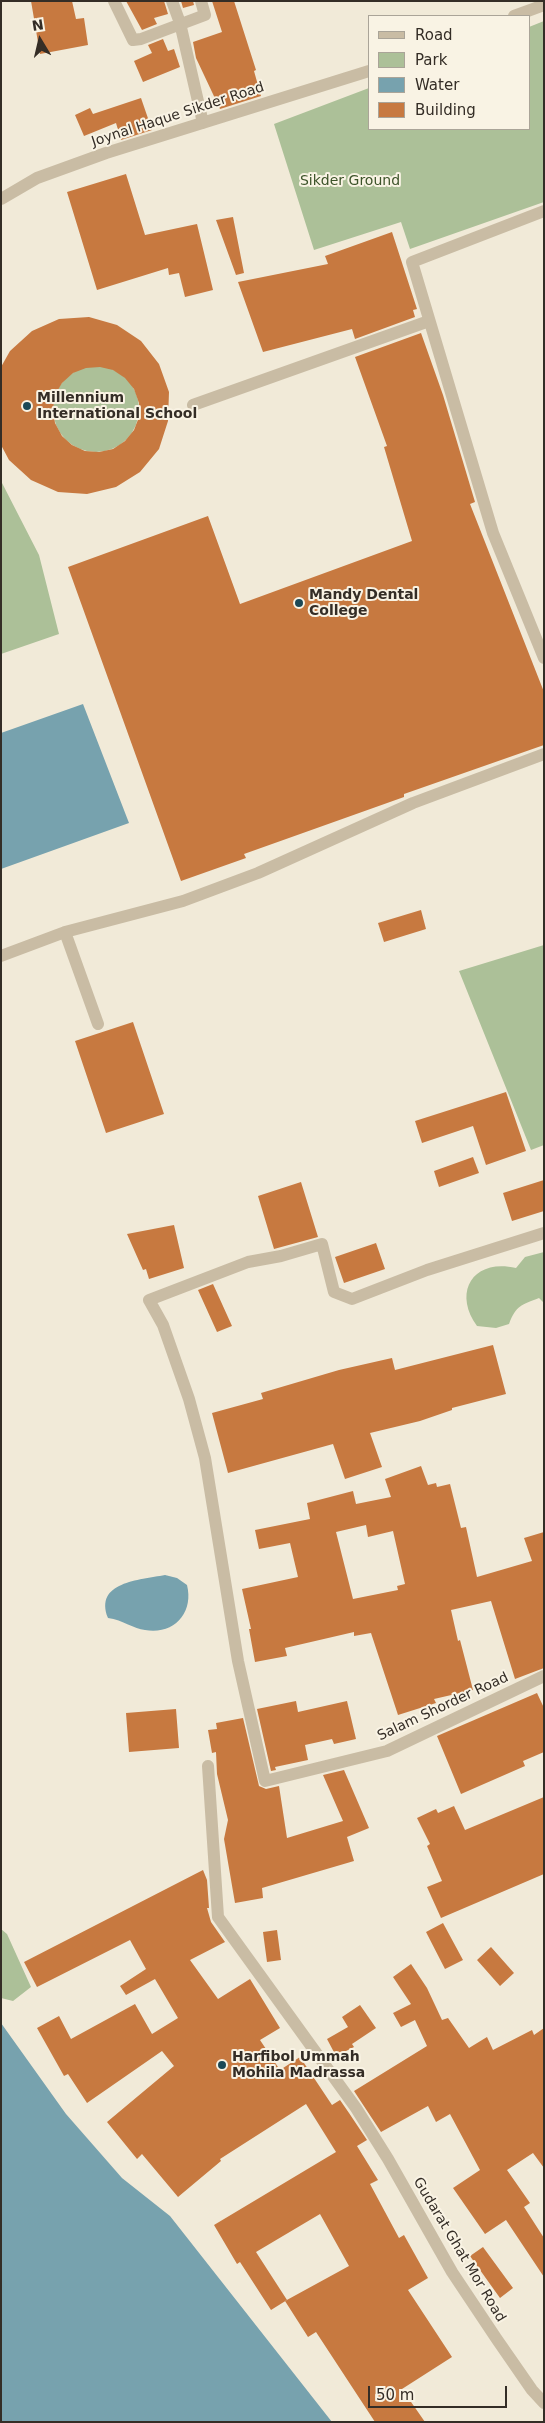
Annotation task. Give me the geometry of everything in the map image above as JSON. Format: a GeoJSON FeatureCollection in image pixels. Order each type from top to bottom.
{"type":"FeatureCollection","features":[{"type":"Feature","properties":{"kind":"street"},"geometry":{"type":"LineString","coordinates":[[114,1],[133,40],[141,39],[205,15],[201,1]]}},
{"type":"Feature","properties":{"kind":"street"},"geometry":{"type":"LineString","coordinates":[[172,1],[180,23],[204,123]]}},
{"type":"Feature","properties":{"kind":"street"},"geometry":{"type":"LineString","coordinates":[[517,15],[544,5]]}},
{"type":"Feature","properties":{"kind":"street","name":"Joynal Haque Sikder Road"},"geometry":{"type":"LineString","coordinates":[[1,198],[37,178],[106,153],[368,71]]}},
{"type":"Feature","properties":{"kind":"street"},"geometry":{"type":"LineString","coordinates":[[544,210],[412,262],[494,533],[544,658]]}},
{"type":"Feature","properties":{"kind":"street"},"geometry":{"type":"LineString","coordinates":[[193,405],[429,321]]}},
{"type":"Feature","properties":{"kind":"street"},"geometry":{"type":"LineString","coordinates":[[1,956],[66,932],[183,901],[258,873],[413,803],[544,754]]}},
{"type":"Feature","properties":{"kind":"street"},"geometry":{"type":"LineString","coordinates":[[66,932],[98,1024]]}},
{"type":"Feature","properties":{"kind":"street","name":"Salam Shorder Road"},"geometry":{"type":"LineString","coordinates":[[544,1233],[427,1270],[352,1299],[334,1292],[322,1244],[281,1256],[248,1262],[150,1300],[164,1325],[189,1400],[205,1458],[238,1661],[265,1781],[387,1751],[544,1676]]}},
{"type":"Feature","properties":{"kind":"street","name":"Gudarat Ghat Mor Road"},"geometry":{"type":"LineString","coordinates":[[208,1766],[218,1917],[356,2108],[388,2159],[452,2272],[532,2390],[544,2403]]}},
{"type":"Feature","properties":{"kind":"green space","name":"Sikder Ground"},"geometry":{"type":"Polygon","coordinates":[[[544,21],[544,202],[410,249],[401,222],[314,250],[274,124],[368,88],[368,130],[530,130],[530,27],[544,21]]]}},
{"type":"Feature","properties":{"kind":"green space"},"geometry":{"type":"Polygon","coordinates":[[[96,366],[112,370],[126,379],[135,393],[139,409],[135,425],[126,439],[112,448],[96,452],[80,448],[66,439],[57,425],[53,409],[57,393],[66,379],[80,370],[96,366]]]}},
{"type":"Feature","properties":{"kind":"green space"},"geometry":{"type":"Polygon","coordinates":[[[1,481],[39,555],[59,634],[1,654],[1,481]]]}},
{"type":"Feature","properties":{"kind":"green space"},"geometry":{"type":"Polygon","coordinates":[[[544,945],[544,1145],[531,1150],[459,971],[544,945]]]}},
{"type":"Feature","properties":{"kind":"green space"},"geometry":{"type":"Polygon","coordinates":[[[544,1252],[544,1303],[539,1298],[524,1304],[514,1313],[509,1324],[496,1328],[477,1326],[470,1313],[467,1301],[467,1290],[471,1280],[489,1268],[501,1266],[516,1268],[525,1257],[544,1252]]]}},
{"type":"Feature","properties":{"kind":"green space"},"geometry":{"type":"Polygon","coordinates":[[[1,1929],[7,1934],[31,1987],[13,2001],[1,1998],[1,1929]]]}},
{"type":"Feature","properties":{"kind":"water"},"geometry":{"type":"Polygon","coordinates":[[[83,704],[129,823],[1,869],[1,733],[83,704]]]}},
{"type":"Feature","properties":{"kind":"water"},"geometry":{"type":"Polygon","coordinates":[[[165,1575],[177,1578],[187,1585],[187,1605],[180,1620],[165,1629],[155,1631],[137,1628],[108,1618],[105,1606],[107,1597],[113,1590],[132,1581],[165,1575]]]}},
{"type":"Feature","properties":{"kind":"water"},"geometry":{"type":"Polygon","coordinates":[[[1,2023],[66,2114],[122,2178],[170,2216],[332,2422],[1,2422],[1,2023]]]}},
{"type":"Feature","properties":{"kind":"building"},"geometry":{"type":"Polygon","coordinates":[[[31,1],[72,1],[76,19],[84,18],[88,45],[40,54],[31,1]]]}},
{"type":"Feature","properties":{"kind":"building"},"geometry":{"type":"Polygon","coordinates":[[[126,1],[164,1],[168,14],[154,18],[157,24],[142,30],[126,1]]]}},
{"type":"Feature","properties":{"kind":"building"},"geometry":{"type":"Polygon","coordinates":[[[181,1],[193,1],[194,5],[183,8],[181,1]]]}},
{"type":"Feature","properties":{"kind":"building"},"geometry":{"type":"Polygon","coordinates":[[[212,1],[234,1],[256,70],[254,71],[261,96],[220,109],[196,58],[193,42],[222,32],[212,1]]]}},
{"type":"Feature","properties":{"kind":"building"},"geometry":{"type":"Polygon","coordinates":[[[163,39],[168,51],[174,49],[180,67],[143,82],[134,61],[152,53],[148,45],[163,39]]]}},
{"type":"Feature","properties":{"kind":"building"},"geometry":{"type":"Polygon","coordinates":[[[141,98],[152,130],[121,140],[116,123],[84,136],[75,115],[90,108],[93,114],[141,98]]]}},
{"type":"Feature","properties":{"kind":"building"},"geometry":{"type":"Polygon","coordinates":[[[126,174],[145,235],[197,224],[213,290],[185,297],[179,273],[169,275],[168,268],[97,290],[67,192],[126,174]]]}},
{"type":"Feature","properties":{"kind":"building"},"geometry":{"type":"Polygon","coordinates":[[[233,217],[244,273],[236,275],[216,220],[233,217]]]}},
{"type":"Feature","properties":{"kind":"building"},"geometry":{"type":"Polygon","coordinates":[[[392,232],[417,309],[413,310],[415,317],[355,339],[352,329],[263,352],[238,282],[328,264],[325,256],[392,232]]]}},
{"type":"Feature","properties":{"kind":"building","name":"Millennium International School"},"geometry":{"type":"Polygon","coordinates":[[[89,317],[117,325],[141,341],[159,364],[169,392],[168,421],[159,449],[140,472],[116,487],[87,494],[58,492],[31,480],[9,460],[1,445],[1,367],[10,351],[32,331],[59,319],[89,317]],[[100,367],[86,368],[73,373],[62,383],[55,395],[53,409],[55,423],[62,436],[72,445],[85,451],[99,452],[113,449],[125,441],[134,430],[139,417],[139,403],[134,389],[125,378],[113,370],[100,367]]]}},
{"type":"Feature","properties":{"kind":"building"},"geometry":{"type":"Polygon","coordinates":[[[421,333],[443,395],[475,502],[470,504],[544,692],[544,745],[404,794],[404,797],[244,854],[246,858],[181,881],[68,567],[208,516],[240,604],[412,541],[384,447],[387,446],[355,357],[421,333]]]}},
{"type":"Feature","properties":{"kind":"building"},"geometry":{"type":"Polygon","coordinates":[[[421,910],[426,929],[384,942],[378,923],[421,910]]]}},
{"type":"Feature","properties":{"kind":"building"},"geometry":{"type":"Polygon","coordinates":[[[133,1022],[164,1114],[106,1133],[75,1041],[133,1022]]]}},
{"type":"Feature","properties":{"kind":"building"},"geometry":{"type":"Polygon","coordinates":[[[506,1092],[526,1151],[486,1165],[473,1126],[422,1143],[415,1121],[506,1092]]]}},
{"type":"Feature","properties":{"kind":"building"},"geometry":{"type":"Polygon","coordinates":[[[473,1157],[479,1173],[439,1187],[434,1171],[473,1157]]]}},
{"type":"Feature","properties":{"kind":"building"},"geometry":{"type":"Polygon","coordinates":[[[544,1180],[544,1211],[512,1221],[503,1193],[544,1180]]]}},
{"type":"Feature","properties":{"kind":"building"},"geometry":{"type":"Polygon","coordinates":[[[301,1182],[318,1237],[274,1249],[258,1196],[301,1182]]]}},
{"type":"Feature","properties":{"kind":"building"},"geometry":{"type":"Polygon","coordinates":[[[174,1225],[184,1268],[149,1279],[146,1269],[143,1270],[127,1234],[174,1225]]]}},
{"type":"Feature","properties":{"kind":"building"},"geometry":{"type":"Polygon","coordinates":[[[376,1243],[385,1269],[344,1283],[335,1257],[376,1243]]]}},
{"type":"Feature","properties":{"kind":"building"},"geometry":{"type":"Polygon","coordinates":[[[213,1284],[232,1326],[217,1332],[198,1290],[213,1284]]]}},
{"type":"Feature","properties":{"kind":"building"},"geometry":{"type":"Polygon","coordinates":[[[493,1345],[506,1394],[452,1408],[452,1410],[420,1421],[370,1433],[382,1467],[345,1479],[333,1444],[228,1473],[212,1413],[263,1399],[261,1393],[339,1370],[392,1358],[395,1370],[493,1345]]]}},
{"type":"Feature","properties":{"kind":"building"},"geometry":{"type":"Polygon","coordinates":[[[421,1466],[428,1485],[436,1483],[437,1487],[450,1484],[461,1528],[466,1527],[477,1577],[532,1561],[524,1538],[544,1532],[544,1668],[515,1679],[491,1601],[451,1610],[473,1690],[434,1699],[436,1703],[398,1715],[371,1633],[354,1636],[354,1632],[285,1648],[287,1656],[255,1662],[249,1629],[251,1629],[242,1589],[298,1577],[290,1543],[259,1549],[255,1530],[310,1519],[307,1503],[353,1491],[356,1504],[391,1497],[385,1479],[421,1466]],[[366,1525],[336,1532],[353,1599],[398,1590],[397,1586],[405,1584],[393,1531],[368,1537],[366,1525]]]}},
{"type":"Feature","properties":{"kind":"building"},"geometry":{"type":"Polygon","coordinates":[[[537,1693],[544,1708],[544,1752],[523,1761],[525,1766],[461,1794],[437,1736],[537,1693]]]}},
{"type":"Feature","properties":{"kind":"building"},"geometry":{"type":"Polygon","coordinates":[[[296,1701],[298,1712],[347,1701],[356,1739],[334,1744],[332,1739],[305,1745],[308,1760],[275,1767],[276,1770],[271,1771],[257,1709],[296,1701]]]}},
{"type":"Feature","properties":{"kind":"building"},"geometry":{"type":"Polygon","coordinates":[[[176,1709],[179,1748],[129,1752],[126,1713],[176,1709]]]}},
{"type":"Feature","properties":{"kind":"building"},"geometry":{"type":"Polygon","coordinates":[[[243,1718],[259,1786],[266,1789],[279,1786],[287,1838],[343,1821],[323,1775],[344,1770],[369,1828],[347,1837],[354,1861],[262,1888],[263,1898],[235,1903],[224,1839],[228,1820],[217,1774],[216,1752],[212,1753],[208,1730],[217,1729],[216,1723],[243,1718]]]}},
{"type":"Feature","properties":{"kind":"building"},"geometry":{"type":"Polygon","coordinates":[[[544,1797],[544,1874],[441,1918],[427,1887],[442,1881],[427,1846],[430,1844],[417,1818],[436,1809],[438,1813],[454,1806],[465,1830],[544,1797]]]}},
{"type":"Feature","properties":{"kind":"building"},"geometry":{"type":"Polygon","coordinates":[[[203,1870],[207,1880],[209,1908],[207,1908],[211,1922],[225,1942],[190,1960],[218,1999],[250,1979],[280,2028],[260,2040],[280,2070],[300,2057],[332,2105],[340,2100],[367,2140],[357,2146],[378,2180],[370,2184],[399,2238],[404,2235],[428,2278],[408,2290],[452,2357],[402,2389],[425,2422],[375,2422],[316,2332],[308,2337],[285,2301],[271,2310],[240,2262],[237,2264],[214,2225],[336,2152],[306,2104],[220,2159],[221,2161],[178,2197],[142,2154],[137,2159],[107,2122],[174,2066],[162,2051],[87,2103],[68,2074],[64,2076],[37,2028],[59,2016],[71,2039],[135,2004],[152,2034],[178,2018],[155,1979],[126,1995],[120,1986],[146,1969],[130,1940],[37,1987],[24,1962],[203,1870]],[[320,2214],[256,2252],[287,2300],[349,2266],[320,2214]]]}},
{"type":"Feature","properties":{"kind":"building"},"geometry":{"type":"Polygon","coordinates":[[[443,1923],[463,1960],[445,1969],[426,1932],[443,1923]]]}},
{"type":"Feature","properties":{"kind":"building"},"geometry":{"type":"Polygon","coordinates":[[[277,1930],[281,1960],[267,1962],[263,1932],[277,1930]]]}},
{"type":"Feature","properties":{"kind":"building"},"geometry":{"type":"Polygon","coordinates":[[[491,1947],[514,1973],[500,1986],[477,1960],[491,1947]]]}},
{"type":"Feature","properties":{"kind":"building"},"geometry":{"type":"Polygon","coordinates":[[[411,1964],[427,1988],[442,2020],[448,2018],[469,2048],[487,2037],[493,2050],[532,2030],[534,2035],[544,2028],[544,2168],[533,2153],[507,2170],[530,2203],[524,2207],[544,2238],[544,2277],[506,2220],[485,2234],[453,2188],[480,2170],[450,2114],[436,2122],[428,2106],[381,2132],[354,2091],[427,2046],[415,2020],[401,2027],[393,2013],[411,2004],[393,1977],[411,1964]]]}},
{"type":"Feature","properties":{"kind":"building"},"geometry":{"type":"Polygon","coordinates":[[[360,2005],[376,2028],[352,2044],[354,2047],[336,2056],[327,2039],[348,2027],[342,2017],[360,2005]]]}},
{"type":"Feature","properties":{"kind":"building"},"geometry":{"type":"Polygon","coordinates":[[[483,2247],[513,2288],[500,2298],[470,2256],[483,2247]]]}},
{"type":"Feature","properties":{"kind":"place","name":"Millennium International School"},"geometry":{"type":"Point","coordinates":[27,406]}},
{"type":"Feature","properties":{"kind":"place","name":"Mandy Dental College"},"geometry":{"type":"Point","coordinates":[299,603]}},
{"type":"Feature","properties":{"kind":"place","name":"Harfibol Ummah Mohila Madrassa"},"geometry":{"type":"Point","coordinates":[222,2065]}}]}
